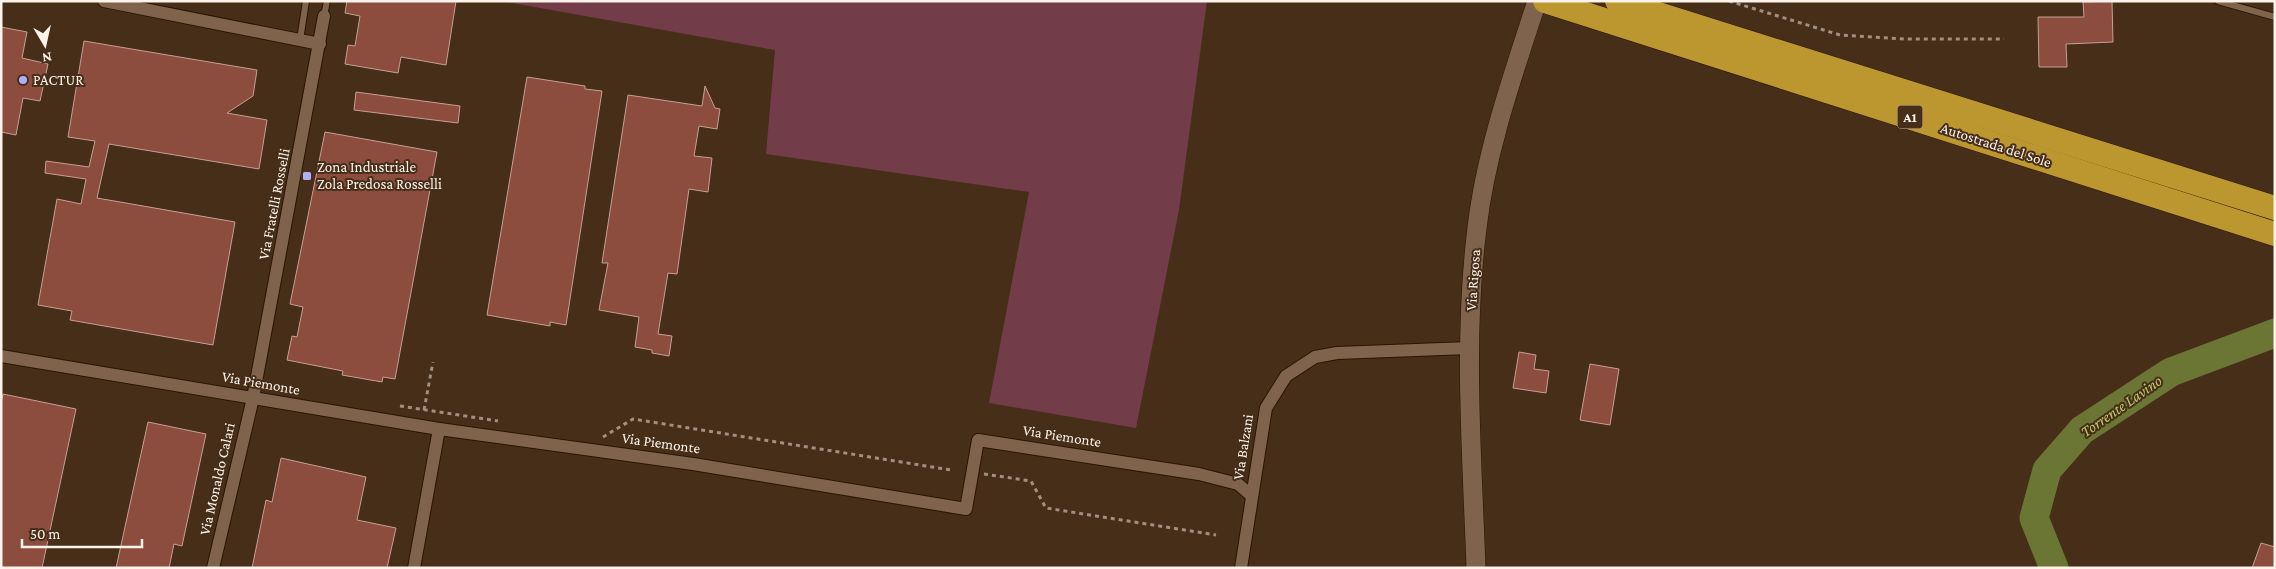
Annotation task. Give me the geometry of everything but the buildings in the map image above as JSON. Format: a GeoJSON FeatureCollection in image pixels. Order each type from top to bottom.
{"type":"FeatureCollection","features":[{"type":"Feature","properties":{"kind":"highway","name":"Autostrada del Sole"},"geometry":{"type":"LineString","coordinates":[[1545,1],[2275,234]]}},
{"type":"Feature","properties":{"kind":"highway","name":"Autostrada del Sole"},"geometry":{"type":"LineString","coordinates":[[1617,1],[2275,208]]}},
{"type":"Feature","properties":{"kind":"main road","name":"Via Rigosa"},"geometry":{"type":"LineString","coordinates":[[1476,568],[1469,348],[1477,228],[1486,177],[1497,132],[1537,1]]}},
{"type":"Feature","properties":{"kind":"street"},"geometry":{"type":"LineString","coordinates":[[104,1],[320,44]]}},
{"type":"Feature","properties":{"kind":"street","name":"Via Fratelli Rosselli"},"geometry":{"type":"LineString","coordinates":[[254,398],[324,16]]}},
{"type":"Feature","properties":{"kind":"street","name":"Via Balzani"},"geometry":{"type":"LineString","coordinates":[[1242,568],[1266,408],[1286,376],[1315,358],[1337,353],[1469,348]]}},
{"type":"Feature","properties":{"kind":"street","name":"Via Piemonte"},"geometry":{"type":"LineString","coordinates":[[1,356],[439,429],[693,464],[966,510],[978,440],[1199,474],[1238,484],[1252,496]]}},
{"type":"Feature","properties":{"kind":"street","name":"Via Monaldo Calari"},"geometry":{"type":"LineString","coordinates":[[213,568],[254,398]]}},
{"type":"Feature","properties":{"kind":"street"},"geometry":{"type":"LineString","coordinates":[[414,568],[439,429]]}},
{"type":"Feature","properties":{"kind":"lane"},"geometry":{"type":"LineString","coordinates":[[300,40],[306,1]]}},
{"type":"Feature","properties":{"kind":"lane"},"geometry":{"type":"LineString","coordinates":[[324,16],[327,1]]}},
{"type":"Feature","properties":{"kind":"lane"},"geometry":{"type":"LineString","coordinates":[[2218,1],[2275,18]]}},
{"type":"Feature","properties":{"kind":"path"},"geometry":{"type":"LineString","coordinates":[[1729,1],[1840,35],[1905,39],[2004,39]]}},
{"type":"Feature","properties":{"kind":"path"},"geometry":{"type":"LineString","coordinates":[[424,410],[433,362]]}},
{"type":"Feature","properties":{"kind":"path"},"geometry":{"type":"LineString","coordinates":[[400,406],[499,421]]}},
{"type":"Feature","properties":{"kind":"path"},"geometry":{"type":"LineString","coordinates":[[594,436],[603,437],[633,419],[951,470]]}},
{"type":"Feature","properties":{"kind":"path"},"geometry":{"type":"LineString","coordinates":[[978,474],[1031,481],[1046,508],[1216,535]]}},
{"type":"Feature","properties":{"kind":"shaded area"},"geometry":{"type":"Polygon","coordinates":[[[501,1],[1207,1],[1179,210],[1136,428],[989,403],[1029,192],[766,154],[775,50],[501,1]]]}},
{"type":"Feature","properties":{"kind":"waterway","name":"Torrente Lavino"},"geometry":{"type":"LineString","coordinates":[[2054,568],[2034,518],[2047,470],[2082,430],[2171,372],[2275,333]]}},
{"type":"Feature","properties":{"kind":"place","name":"PACTUR"},"geometry":{"type":"Point","coordinates":[23,80]}},
{"type":"Feature","properties":{"kind":"place","name":"Zona Industriale Zola Predosa Rosselli"},"geometry":{"type":"Point","coordinates":[307,176]}}]}
